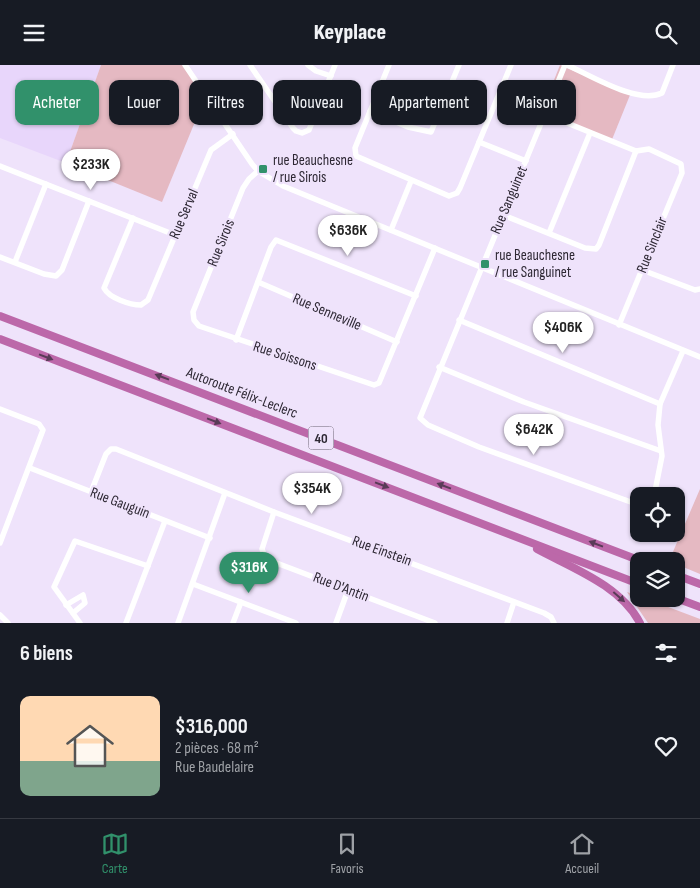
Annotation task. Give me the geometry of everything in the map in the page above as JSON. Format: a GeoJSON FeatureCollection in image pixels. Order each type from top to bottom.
{"type":"FeatureCollection","features":[{"type":"Feature","properties":{"kind":"highway","name":"Autoroute Félix-Leclerc"},"geometry":{"type":"LineString","coordinates":[[0,316],[630,557]]}},
{"type":"Feature","properties":{"kind":"highway","name":"40"},"geometry":{"type":"LineString","coordinates":[[0,339],[630,581]]}},
{"type":"Feature","properties":{"kind":"highway"},"geometry":{"type":"LineString","coordinates":[[511,535],[607,588],[630,608],[640,623]]}},
{"type":"Feature","properties":{"kind":"highway"},"geometry":{"type":"LineString","coordinates":[[685,578],[700,584]]}},
{"type":"Feature","properties":{"kind":"highway"},"geometry":{"type":"LineString","coordinates":[[685,601],[700,607]]}},
{"type":"Feature","properties":{"kind":"street"},"geometry":{"type":"LineString","coordinates":[[185,65],[258,171],[283,186],[700,357]]}},
{"type":"Feature","properties":{"kind":"street"},"geometry":{"type":"LineString","coordinates":[[250,65],[296,131],[307,132],[335,65]]}},
{"type":"Feature","properties":{"kind":"street"},"geometry":{"type":"LineString","coordinates":[[308,65],[331,76]]}},
{"type":"Feature","properties":{"kind":"street"},"geometry":{"type":"LineString","coordinates":[[389,65],[354,150],[358,158],[445,196],[452,196],[460,188],[511,65]]}},
{"type":"Feature","properties":{"kind":"street"},"geometry":{"type":"LineString","coordinates":[[370,111],[408,127],[431,131],[459,65]]}},
{"type":"Feature","properties":{"kind":"street"},"geometry":{"type":"LineString","coordinates":[[566,65],[624,91],[644,97],[662,93],[673,65]]}},
{"type":"Feature","properties":{"kind":"street","name":"Rue Sanguinet"},"geometry":{"type":"LineString","coordinates":[[560,80],[566,65]]}},
{"type":"Feature","properties":{"kind":"street","name":"Rue Sanguinet"},"geometry":{"type":"LineString","coordinates":[[541,125],[480,268],[420,418],[428,425],[479,447],[630,502]]}},
{"type":"Feature","properties":{"kind":"street"},"geometry":{"type":"LineString","coordinates":[[503,215],[585,248],[596,249],[600,245],[636,151],[571,125]]}},
{"type":"Feature","properties":{"kind":"street"},"geometry":{"type":"LineString","coordinates":[[550,233],[590,133]]}},
{"type":"Feature","properties":{"kind":"street","name":"Rue Serval"},"geometry":{"type":"LineString","coordinates":[[133,218],[104,288],[107,293],[138,305],[146,303],[211,150],[233,134]]}},
{"type":"Feature","properties":{"kind":"street"},"geometry":{"type":"LineString","coordinates":[[479,142],[526,161]]}},
{"type":"Feature","properties":{"kind":"street","name":"Rue Sinclair"},"geometry":{"type":"LineString","coordinates":[[619,325],[682,173],[681,164],[649,149],[636,151]]}},
{"type":"Feature","properties":{"kind":"street"},"geometry":{"type":"LineString","coordinates":[[0,167],[175,235]]}},
{"type":"Feature","properties":{"kind":"street","name":"Rue Sirois"},"geometry":{"type":"LineString","coordinates":[[194,320],[192,312],[242,191],[248,179],[258,171]]}},
{"type":"Feature","properties":{"kind":"street"},"geometry":{"type":"LineString","coordinates":[[391,230],[411,181]]}},
{"type":"Feature","properties":{"kind":"street"},"geometry":{"type":"LineString","coordinates":[[15,262],[46,184]]}},
{"type":"Feature","properties":{"kind":"street"},"geometry":{"type":"LineString","coordinates":[[0,257],[44,274],[56,276],[62,270],[89,201]]}},
{"type":"Feature","properties":{"kind":"street"},"geometry":{"type":"LineString","coordinates":[[236,340],[271,247],[276,239],[416,296]]}},
{"type":"Feature","properties":{"kind":"street"},"geometry":{"type":"LineString","coordinates":[[397,342],[435,248]]}},
{"type":"Feature","properties":{"kind":"street"},"geometry":{"type":"LineString","coordinates":[[642,270],[696,290],[700,289]]}},
{"type":"Feature","properties":{"kind":"street","name":"Rue Senneville"},"geometry":{"type":"LineString","coordinates":[[258,282],[397,342]]}},
{"type":"Feature","properties":{"kind":"street","name":"Rue Soissons"},"geometry":{"type":"LineString","coordinates":[[194,320],[199,326],[236,340],[374,385],[379,383],[397,342]]}},
{"type":"Feature","properties":{"kind":"street"},"geometry":{"type":"LineString","coordinates":[[459,320],[660,404]]}},
{"type":"Feature","properties":{"kind":"street"},"geometry":{"type":"LineString","coordinates":[[656,487],[661,466],[658,425],[660,404],[683,351]]}},
{"type":"Feature","properties":{"kind":"street"},"geometry":{"type":"LineString","coordinates":[[440,367],[524,402],[661,451]]}},
{"type":"Feature","properties":{"kind":"street"},"geometry":{"type":"LineString","coordinates":[[0,410],[39,424],[43,430],[0,543]]}},
{"type":"Feature","properties":{"kind":"street","name":"Rue Einstein"},"geometry":{"type":"LineString","coordinates":[[91,492],[106,454],[111,449],[544,613],[554,623]]}},
{"type":"Feature","properties":{"kind":"street","name":"Rue Gauguin"},"geometry":{"type":"LineString","coordinates":[[30,468],[210,538]]}},
{"type":"Feature","properties":{"kind":"street"},"geometry":{"type":"LineString","coordinates":[[178,623],[194,584],[225,493]]}},
{"type":"Feature","properties":{"kind":"street","name":"Rue D'Antin"},"geometry":{"type":"LineString","coordinates":[[274,512],[262,549],[263,556],[435,623]]}},
{"type":"Feature","properties":{"kind":"street"},"geometry":{"type":"LineString","coordinates":[[126,623],[165,521]]}},
{"type":"Feature","properties":{"kind":"street"},"geometry":{"type":"LineString","coordinates":[[80,623],[54,587],[75,541],[148,565]]}},
{"type":"Feature","properties":{"kind":"street"},"geometry":{"type":"LineString","coordinates":[[194,584],[296,623]]}},
{"type":"Feature","properties":{"kind":"street"},"geometry":{"type":"LineString","coordinates":[[336,623],[348,590]]}},
{"type":"Feature","properties":{"kind":"street"},"geometry":{"type":"LineString","coordinates":[[66,605],[83,595],[85,603],[73,613]]}},
{"type":"Feature","properties":{"kind":"street"},"geometry":{"type":"LineString","coordinates":[[233,623],[241,602]]}},
{"type":"Feature","properties":{"kind":"street"},"geometry":{"type":"LineString","coordinates":[[507,623],[514,602]]}},
{"type":"Feature","properties":{"kind":"street"},"geometry":{"type":"LineString","coordinates":[[0,615],[8,623]]}},
{"type":"Feature","properties":{"kind":"shaded area"},"geometry":{"type":"Polygon","coordinates":[[[0,65],[101,65],[96,80],[15,80],[15,125],[80,125],[66,163],[0,138],[0,65]]]}},
{"type":"Feature","properties":{"kind":"shaded area"},"geometry":{"type":"Polygon","coordinates":[[[101,65],[185,65],[196,80],[189,80],[189,125],[194,125],[162,202],[66,163],[80,125],[99,125],[99,80],[96,80],[101,65]]]}},
{"type":"Feature","properties":{"kind":"shaded area"},"geometry":{"type":"Polygon","coordinates":[[[560,65],[630,95],[611,142],[566,125],[576,125],[576,80],[554,80],[560,65]]]}},
{"type":"Feature","properties":{"kind":"shaded area"},"geometry":{"type":"Polygon","coordinates":[[[700,489],[700,574],[685,568],[685,552],[673,552],[677,542],[685,542],[685,524],[700,489]]]}},
{"type":"Feature","properties":{"kind":"shaded area"},"geometry":{"type":"Polygon","coordinates":[[[637,607],[668,607],[700,619],[700,623],[648,623],[637,607]]]}},
{"type":"Feature","properties":{"kind":"place","name":"rue Beauchesne / rue Sirois"},"geometry":{"type":"Point","coordinates":[263,169]}},
{"type":"Feature","properties":{"kind":"place","name":"rue Beauchesne / rue Sanguinet"},"geometry":{"type":"Point","coordinates":[485,264]}}]}
